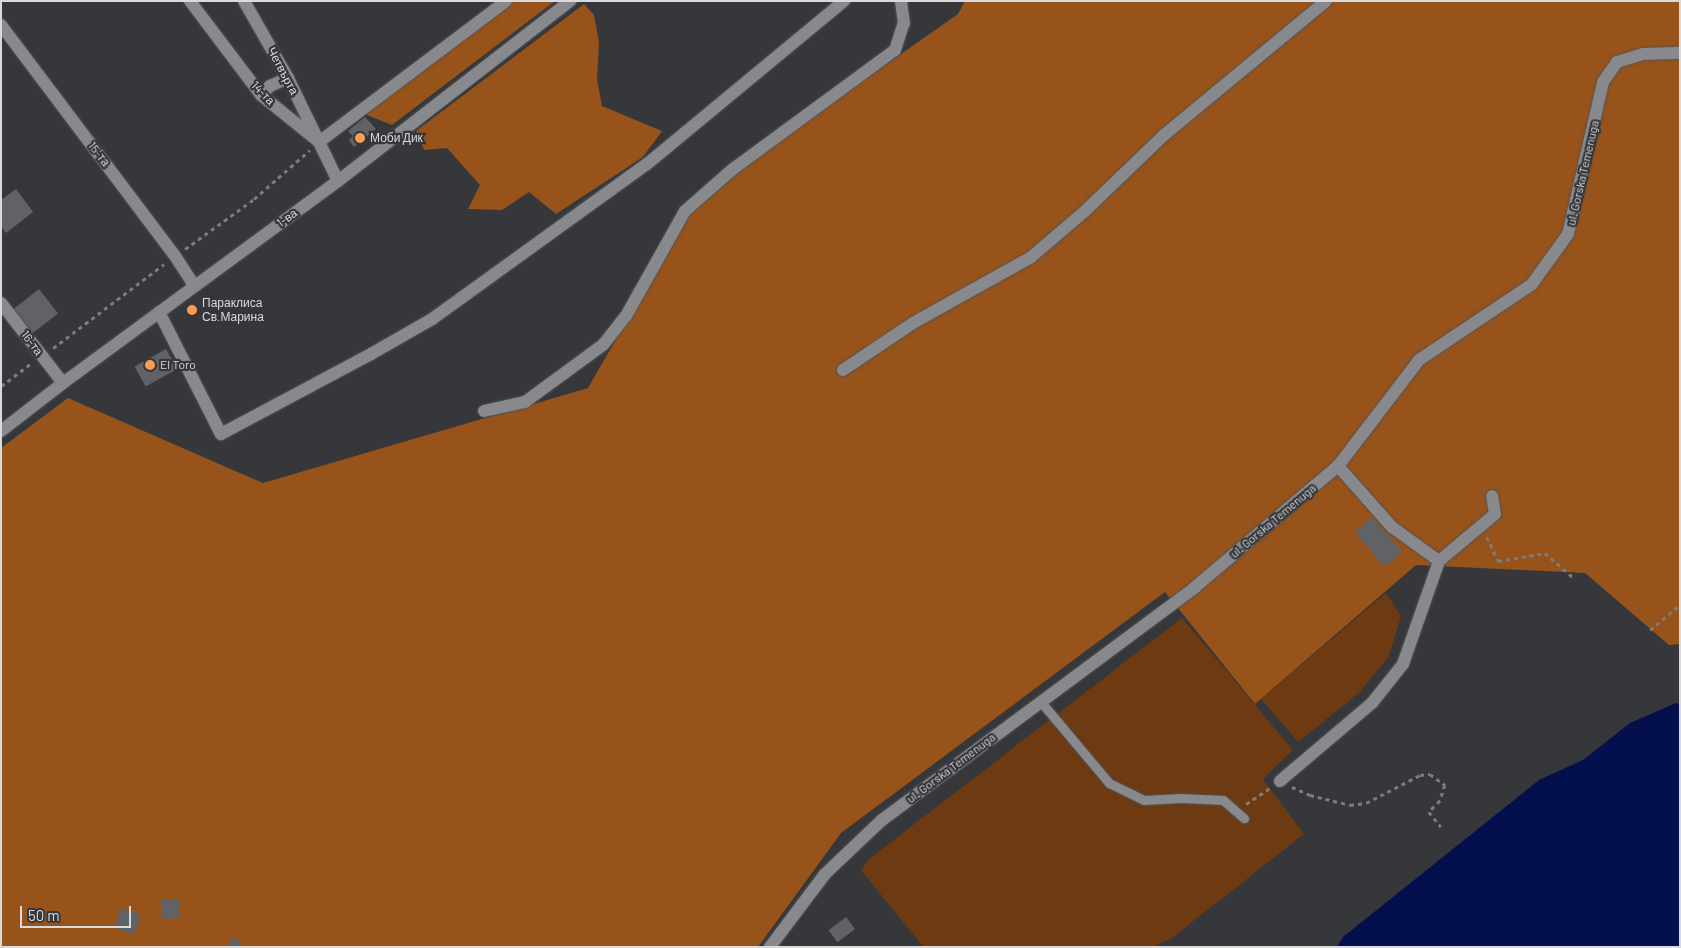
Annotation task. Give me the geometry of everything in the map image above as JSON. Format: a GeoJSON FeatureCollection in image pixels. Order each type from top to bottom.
{"type":"FeatureCollection","features":[{"type":"Feature","properties":{"kind":"street","name":"14-та"},"geometry":{"type":"LineString","coordinates":[[190,1],[261,95],[319,142],[338,181]]}},
{"type":"Feature","properties":{"kind":"street","name":"Четвърта"},"geometry":{"type":"LineString","coordinates":[[244,1],[288,78],[319,142]]}},
{"type":"Feature","properties":{"kind":"street"},"geometry":{"type":"LineString","coordinates":[[319,142],[506,1]]}},
{"type":"Feature","properties":{"kind":"street","name":"1-ва"},"geometry":{"type":"LineString","coordinates":[[1,431],[194,285],[338,181],[570,1]]}},
{"type":"Feature","properties":{"kind":"street"},"geometry":{"type":"LineString","coordinates":[[159,312],[221,434],[371,354],[432,319],[647,164],[844,1]]}},
{"type":"Feature","properties":{"kind":"street"},"geometry":{"type":"LineString","coordinates":[[484,410],[525,402],[603,345],[626,316],[685,211],[733,169],[895,50],[904,24],[902,1]]}},
{"type":"Feature","properties":{"kind":"street"},"geometry":{"type":"LineString","coordinates":[[843,370],[913,323],[1030,258],[1085,211],[1164,135],[1326,1]]}},
{"type":"Feature","properties":{"kind":"street","name":"15-та"},"geometry":{"type":"LineString","coordinates":[[1,25],[175,256],[194,285]]}},
{"type":"Feature","properties":{"kind":"street","name":"ul. Gorska Temenuga"},"geometry":{"type":"LineString","coordinates":[[770,947],[825,874],[882,820],[1194,588],[1338,466],[1419,360],[1532,284],[1568,234],[1602,82],[1617,62],[1644,54],[1680,53]]}},
{"type":"Feature","properties":{"kind":"street"},"geometry":{"type":"LineString","coordinates":[[261,95],[270,86],[288,78]]}},
{"type":"Feature","properties":{"kind":"street","name":"16-та"},"geometry":{"type":"LineString","coordinates":[[1,303],[63,383]]}},
{"type":"Feature","properties":{"kind":"street"},"geometry":{"type":"LineString","coordinates":[[1338,466],[1392,527],[1439,561]]}},
{"type":"Feature","properties":{"kind":"street"},"geometry":{"type":"LineString","coordinates":[[1280,781],[1372,703],[1403,664],[1439,561],[1496,514],[1492,496]]}},
{"type":"Feature","properties":{"kind":"lane"},"geometry":{"type":"LineString","coordinates":[[1041,702],[1109,783],[1144,800],[1181,798],[1223,800],[1244,818]]}},
{"type":"Feature","properties":{"kind":"path"},"geometry":{"type":"LineString","coordinates":[[1,386],[254,199],[319,142]]}},
{"type":"Feature","properties":{"kind":"path"},"geometry":{"type":"LineString","coordinates":[[1485,523],[1488,542],[1498,561],[1544,553],[1573,577]]}},
{"type":"Feature","properties":{"kind":"path"},"geometry":{"type":"LineString","coordinates":[[1650,630],[1680,605]]}},
{"type":"Feature","properties":{"kind":"path"},"geometry":{"type":"LineString","coordinates":[[1310,795],[1350,805],[1366,804],[1420,775],[1430,774],[1445,786],[1440,801],[1429,812],[1442,827]]}},
{"type":"Feature","properties":{"kind":"path"},"geometry":{"type":"LineString","coordinates":[[1236,811],[1280,781]]}},
{"type":"Feature","properties":{"kind":"shaded area"},"geometry":{"type":"Polygon","coordinates":[[[513,1],[555,1],[392,125],[367,115],[368,104],[513,1]]]}},
{"type":"Feature","properties":{"kind":"shaded area"},"geometry":{"type":"Polygon","coordinates":[[[965,1],[1680,1],[1680,644],[1669,645],[1585,573],[1416,565],[1255,704],[1165,592],[841,833],[758,947],[1,947],[1,448],[68,398],[263,483],[588,388],[690,211],[787,134],[958,14],[965,1]]]}},
{"type":"Feature","properties":{"kind":"shaded area"},"geometry":{"type":"Polygon","coordinates":[[[584,4],[594,15],[599,42],[597,79],[602,106],[662,131],[643,157],[556,214],[529,192],[502,210],[468,209],[480,185],[447,148],[424,150],[416,131],[584,4]]]}},
{"type":"Feature","properties":{"kind":"shaded area"},"geometry":{"type":"Polygon","coordinates":[[[1386,593],[1401,616],[1389,656],[1360,692],[1298,742],[1261,699],[1386,593]]]}},
{"type":"Feature","properties":{"kind":"shaded area"},"geometry":{"type":"Polygon","coordinates":[[[1182,618],[1293,750],[1263,779],[1304,834],[1172,938],[1153,947],[924,947],[861,870],[869,859],[1182,618]]]}},
{"type":"Feature","properties":{"kind":"shaded area"},"geometry":{"type":"Polygon","coordinates":[[[1676,703],[1680,705],[1680,947],[1337,947],[1343,937],[1539,780],[1583,760],[1630,723],[1676,703]]]}},
{"type":"Feature","properties":{"kind":"building"},"geometry":{"type":"Polygon","coordinates":[[[365,117],[376,129],[354,147],[349,140],[353,136],[348,131],[365,117]]]}},
{"type":"Feature","properties":{"kind":"building"},"geometry":{"type":"Polygon","coordinates":[[[16,189],[33,212],[6,233],[1,227],[1,200],[16,189]]]}},
{"type":"Feature","properties":{"kind":"building"},"geometry":{"type":"Polygon","coordinates":[[[39,289],[58,313],[31,334],[12,310],[39,289]]]}},
{"type":"Feature","properties":{"kind":"building"},"geometry":{"type":"Polygon","coordinates":[[[166,349],[177,369],[146,387],[135,366],[166,349]]]}},
{"type":"Feature","properties":{"kind":"building"},"geometry":{"type":"Polygon","coordinates":[[[1372,517],[1402,552],[1385,567],[1355,532],[1372,517]]]}},
{"type":"Feature","properties":{"kind":"building"},"geometry":{"type":"Polygon","coordinates":[[[179,899],[180,918],[162,919],[161,900],[179,899]]]}},
{"type":"Feature","properties":{"kind":"building"},"geometry":{"type":"Polygon","coordinates":[[[121,908],[141,915],[134,935],[114,928],[121,908]]]}},
{"type":"Feature","properties":{"kind":"building"},"geometry":{"type":"Polygon","coordinates":[[[846,917],[855,929],[837,942],[828,930],[846,917]]]}},
{"type":"Feature","properties":{"kind":"building"},"geometry":{"type":"Polygon","coordinates":[[[234,937],[243,947],[225,947],[234,937]]]}},
{"type":"Feature","properties":{"kind":"place","name":"Моби Дик"},"geometry":{"type":"Point","coordinates":[360,138]}},
{"type":"Feature","properties":{"kind":"place","name":"Параклиса Св.Марина"},"geometry":{"type":"Point","coordinates":[192,310]}},
{"type":"Feature","properties":{"kind":"place","name":"El Toro"},"geometry":{"type":"Point","coordinates":[150,365]}}]}
